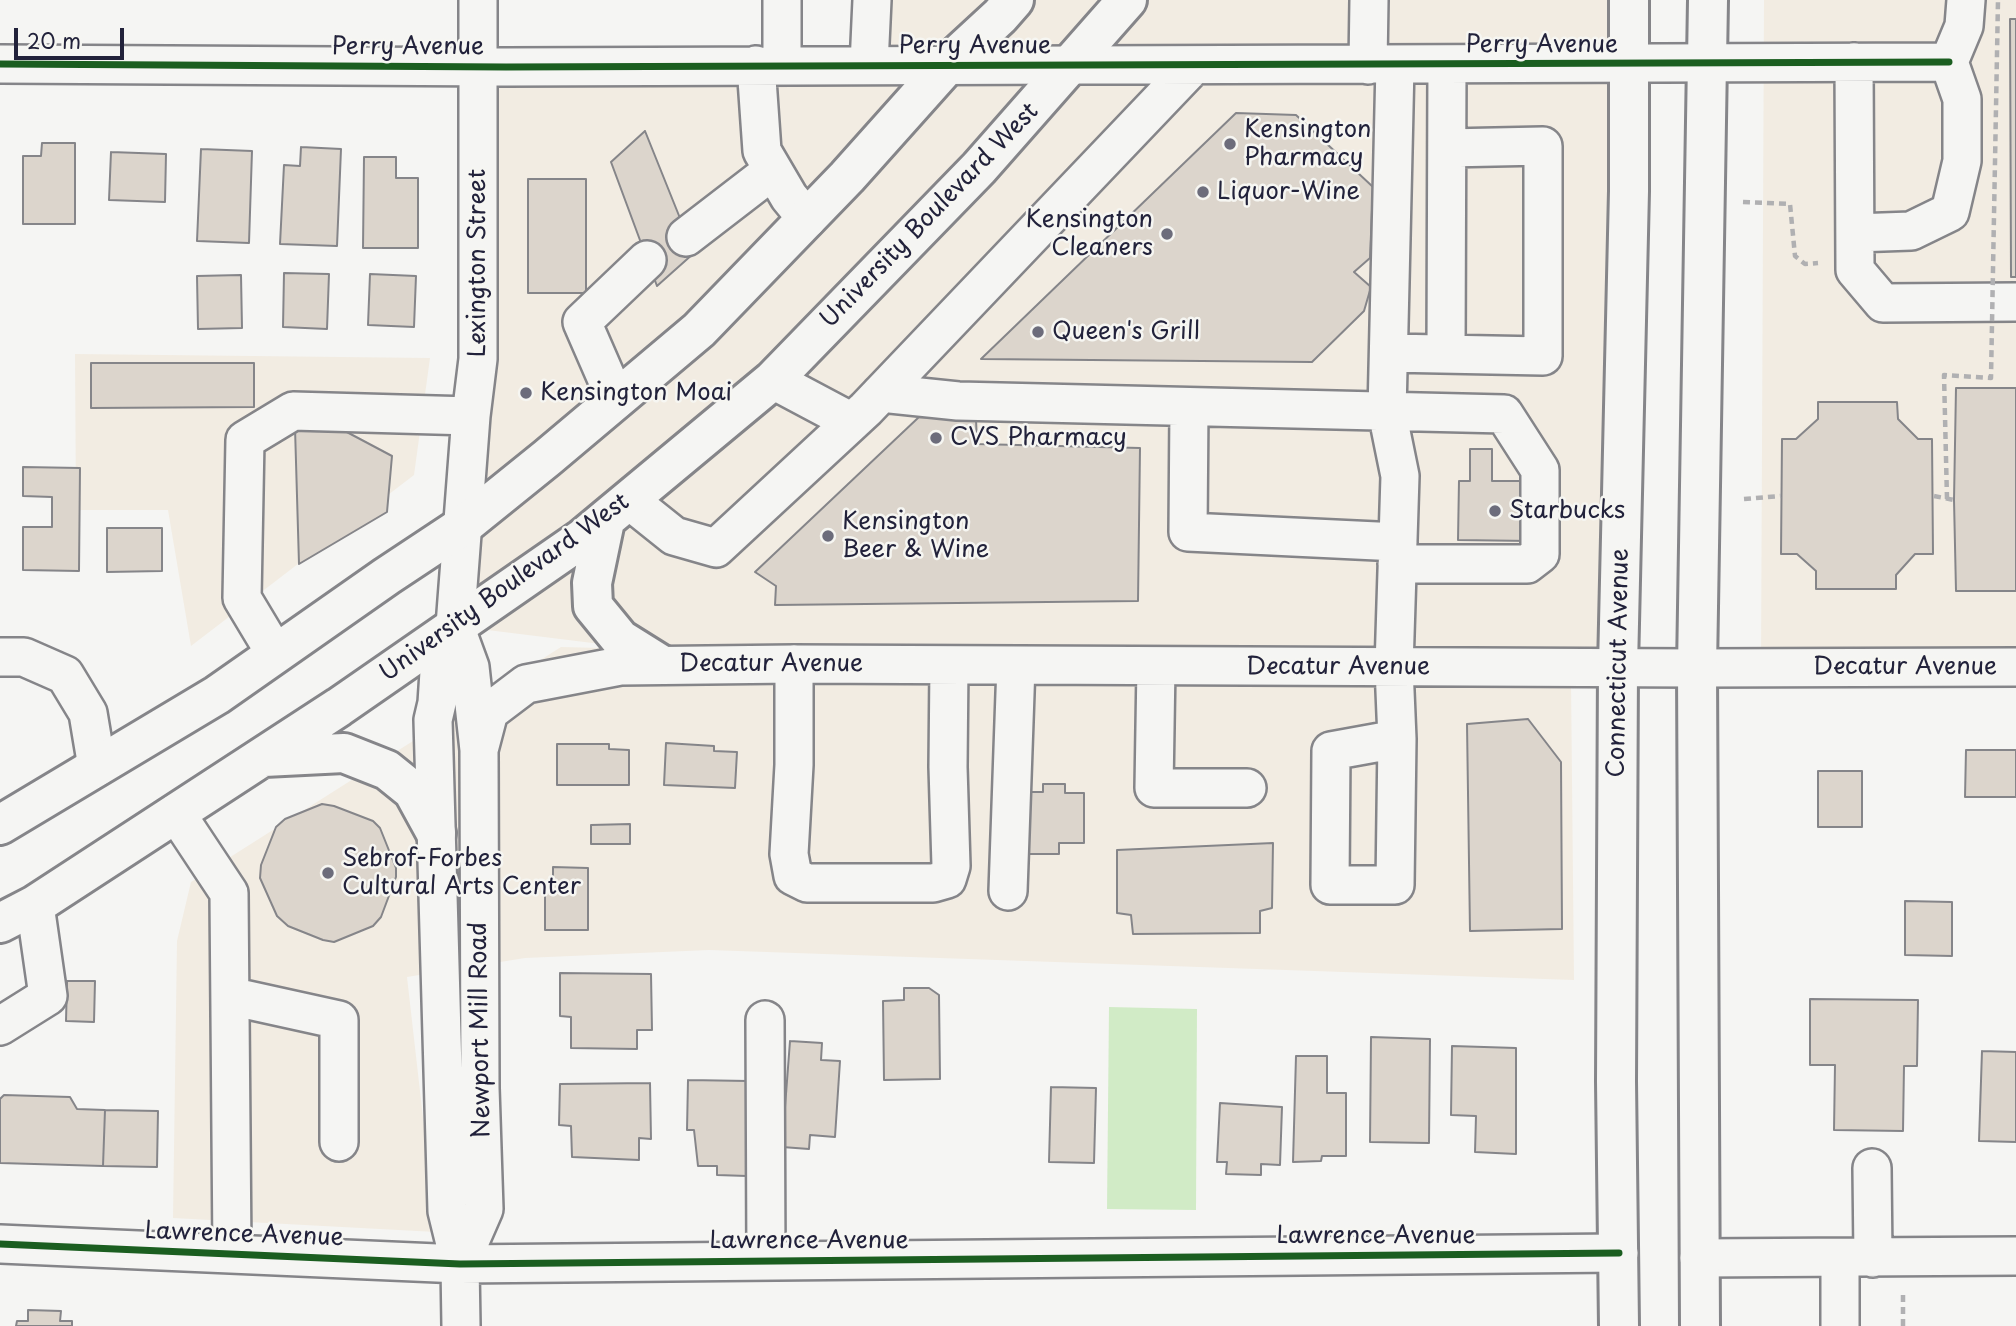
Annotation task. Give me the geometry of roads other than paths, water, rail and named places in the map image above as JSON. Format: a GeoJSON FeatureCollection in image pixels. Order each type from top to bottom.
{"type":"FeatureCollection","features":[{"type":"Feature","properties":{"kind":"main road"},"geometry":{"type":"LineString","coordinates":[[0,825],[217,695],[464,525],[699,330],[848,177],[948,64],[1014,0]]}},
{"type":"Feature","properties":{"kind":"main road","name":"University Boulevard West"},"geometry":{"type":"LineString","coordinates":[[0,923],[35,905],[262,757],[583,538],[617,511],[773,380],[979,168],[1127,0]]}},
{"type":"Feature","properties":{"kind":"main road","name":"Connecticut Avenue"},"geometry":{"type":"LineString","coordinates":[[1619,1326],[1616,1081],[1618,667],[1629,191],[1629,0]]}},
{"type":"Feature","properties":{"kind":"main road"},"geometry":{"type":"LineString","coordinates":[[1700,1326],[1697,668],[1708,0]]}},
{"type":"Feature","properties":{"kind":"main road"},"geometry":{"type":"LineString","coordinates":[[617,511],[592,583],[593,606],[620,639],[660,664]]}},
{"type":"Feature","properties":{"kind":"main road"},"geometry":{"type":"LineString","coordinates":[[262,757],[344,753],[387,770],[413,791],[436,833]]}},
{"type":"Feature","properties":{"kind":"street","name":"Lexington Street"},"geometry":{"type":"LineString","coordinates":[[464,525],[471,416],[478,359],[478,0]]}},
{"type":"Feature","properties":{"kind":"street"},"geometry":{"type":"LineString","coordinates":[[782,0],[769,65],[762,151],[789,197],[807,219]]}},
{"type":"Feature","properties":{"kind":"street"},"geometry":{"type":"LineString","coordinates":[[869,65],[872,0]]}},
{"type":"Feature","properties":{"kind":"street"},"geometry":{"type":"LineString","coordinates":[[1369,0],[1381,65],[1389,354],[1387,412],[1401,476],[1394,667],[1397,739]]}},
{"type":"Feature","properties":{"kind":"street"},"geometry":{"type":"LineString","coordinates":[[1855,233],[1911,231],[1950,212],[1962,161],[1962,99],[1950,62],[1964,26],[1966,0]]}},
{"type":"Feature","properties":{"kind":"street"},"geometry":{"type":"LineString","coordinates":[[1854,62],[1855,270],[1883,303],[2016,302]]}},
{"type":"Feature","properties":{"kind":"street","name":"Perry Avenue"},"geometry":{"type":"LineString","coordinates":[[0,64],[479,67],[1950,62]]}},
{"type":"Feature","properties":{"kind":"street"},"geometry":{"type":"LineString","coordinates":[[1446,354],[1447,64]]}},
{"type":"Feature","properties":{"kind":"street"},"geometry":{"type":"LineString","coordinates":[[617,511],[674,536],[716,548],[881,393],[1194,65]]}},
{"type":"Feature","properties":{"kind":"street"},"geometry":{"type":"LineString","coordinates":[[1389,354],[1543,356],[1544,146],[1447,148]]}},
{"type":"Feature","properties":{"kind":"street"},"geometry":{"type":"LineString","coordinates":[[686,237],[773,170]]}},
{"type":"Feature","properties":{"kind":"street"},"geometry":{"type":"LineString","coordinates":[[616,400],[582,322],[647,260]]}},
{"type":"Feature","properties":{"kind":"street"},"geometry":{"type":"LineString","coordinates":[[773,380],[852,422]]}},
{"type":"Feature","properties":{"kind":"street"},"geometry":{"type":"LineString","coordinates":[[881,393],[958,401],[1504,414],[1540,470],[1540,554],[1527,564],[1188,533],[1189,407]]}},
{"type":"Feature","properties":{"kind":"street"},"geometry":{"type":"LineString","coordinates":[[275,653],[242,598],[245,440],[293,411],[471,416]]}},
{"type":"Feature","properties":{"kind":"street","name":"Newport Mill Road"},"geometry":{"type":"LineString","coordinates":[[461,1326],[460,1264],[447,1211],[433,720],[439,672],[454,626],[464,525]]}},
{"type":"Feature","properties":{"kind":"street","name":"Newport Mill Road"},"geometry":{"type":"LineString","coordinates":[[454,626],[470,667],[479,750],[480,1088],[484,1209],[460,1264]]}},
{"type":"Feature","properties":{"kind":"street"},"geometry":{"type":"LineString","coordinates":[[0,657],[24,657],[65,675],[88,713],[97,767]]}},
{"type":"Feature","properties":{"kind":"street"},"geometry":{"type":"LineString","coordinates":[[794,664],[789,854],[793,876],[807,883],[933,883],[947,879],[950,866],[949,665]]}},
{"type":"Feature","properties":{"kind":"street","name":"Decatur Avenue"},"geometry":{"type":"LineString","coordinates":[[479,750],[489,712],[526,684],[620,666],[794,664],[2016,667]]}},
{"type":"Feature","properties":{"kind":"street"},"geometry":{"type":"LineString","coordinates":[[1008,891],[1016,666]]}},
{"type":"Feature","properties":{"kind":"street"},"geometry":{"type":"LineString","coordinates":[[1156,666],[1154,788],[1247,788]]}},
{"type":"Feature","properties":{"kind":"street"},"geometry":{"type":"LineString","coordinates":[[176,813],[229,893],[232,1253]]}},
{"type":"Feature","properties":{"kind":"street"},"geometry":{"type":"LineString","coordinates":[[0,1026],[48,996],[35,905]]}},
{"type":"Feature","properties":{"kind":"street"},"geometry":{"type":"LineString","coordinates":[[230,996],[339,1020],[339,1142]]}},
{"type":"Feature","properties":{"kind":"street"},"geometry":{"type":"LineString","coordinates":[[765,1020],[766,1261]]}},
{"type":"Feature","properties":{"kind":"street"},"geometry":{"type":"LineString","coordinates":[[1840,1326],[1856,1258],[1872,1168]]}},
{"type":"Feature","properties":{"kind":"street","name":"Lawrence Avenue"},"geometry":{"type":"LineString","coordinates":[[0,1244],[460,1264],[1619,1253]]}},
{"type":"Feature","properties":{"kind":"street"},"geometry":{"type":"LineString","coordinates":[[1699,1258],[2016,1256]]}},
{"type":"Feature","properties":{"kind":"place","name":"Kensington Pharmacy"},"geometry":{"type":"Point","coordinates":[1230,144]}},
{"type":"Feature","properties":{"kind":"place","name":"Liquor-Wine"},"geometry":{"type":"Point","coordinates":[1203,192]}},
{"type":"Feature","properties":{"kind":"place","name":"Kensington Cleaners"},"geometry":{"type":"Point","coordinates":[1167,234]}},
{"type":"Feature","properties":{"kind":"place","name":"Queen's Grill"},"geometry":{"type":"Point","coordinates":[1038,332]}},
{"type":"Feature","properties":{"kind":"place","name":"Kensington Moai"},"geometry":{"type":"Point","coordinates":[526,393]}},
{"type":"Feature","properties":{"kind":"place","name":"CVS Pharmacy"},"geometry":{"type":"Point","coordinates":[936,438]}},
{"type":"Feature","properties":{"kind":"place","name":"Starbucks"},"geometry":{"type":"Point","coordinates":[1495,511]}},
{"type":"Feature","properties":{"kind":"place","name":"Kensington Beer & Wine"},"geometry":{"type":"Point","coordinates":[828,536]}},
{"type":"Feature","properties":{"kind":"place","name":"Sebrof-Forbes Cultural Arts Center"},"geometry":{"type":"Point","coordinates":[328,873]}}]}
